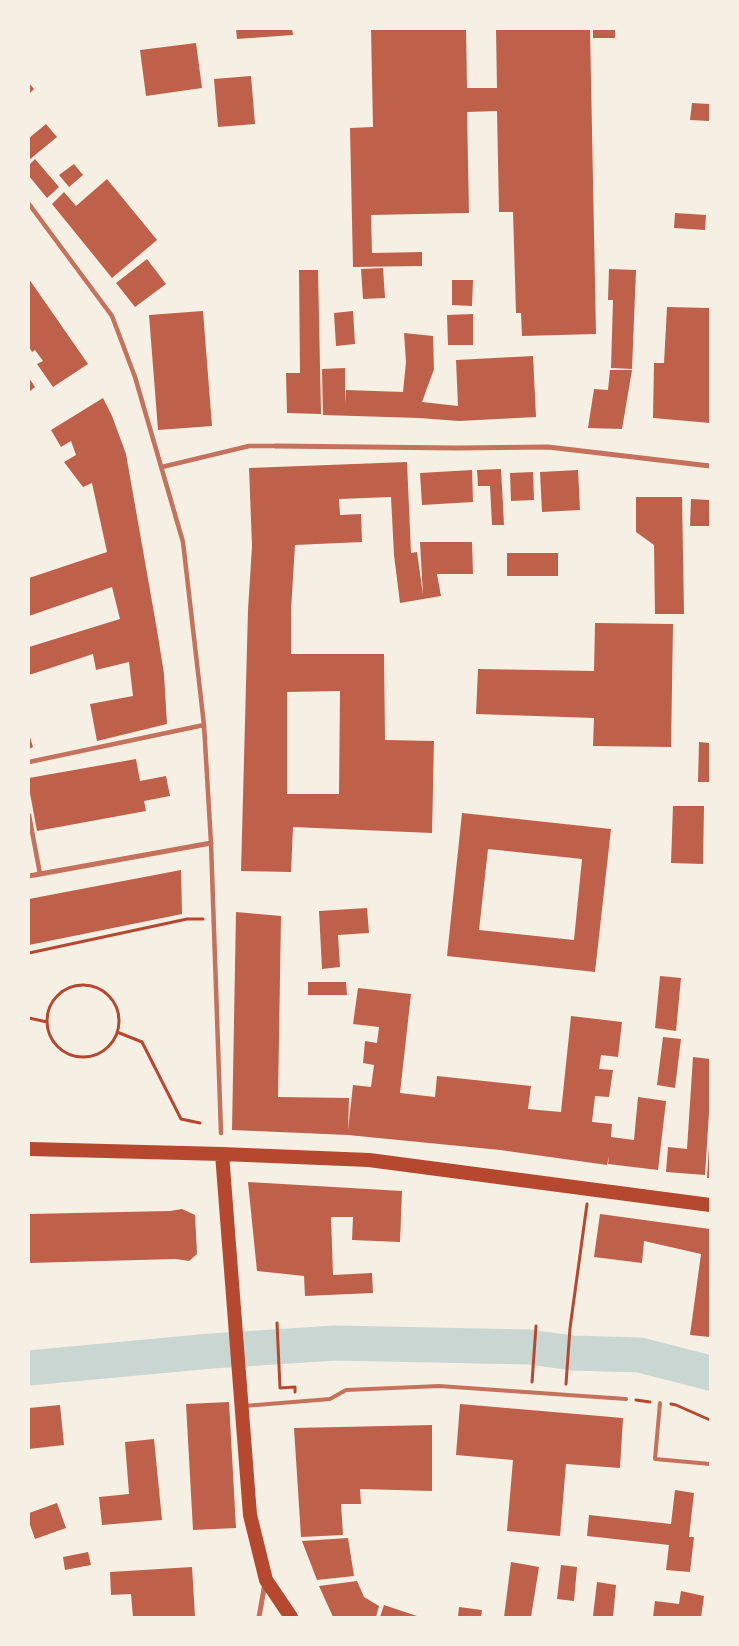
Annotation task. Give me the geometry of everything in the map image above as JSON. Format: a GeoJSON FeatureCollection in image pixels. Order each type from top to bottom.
{"type":"FeatureCollection","features":[{"type":"Feature","properties":{"kind":"highway"},"geometry":{"type":"LineString","coordinates":[[29,1149],[369,1160],[710,1205]]}},
{"type":"Feature","properties":{"kind":"highway"},"geometry":{"type":"LineString","coordinates":[[222,1154],[250,1515],[266,1580],[291,1617]]}},
{"type":"Feature","properties":{"kind":"street"},"geometry":{"type":"LineString","coordinates":[[29,204],[112,316],[135,377],[183,542],[204,726],[211,842],[221,1133]]}},
{"type":"Feature","properties":{"kind":"street"},"geometry":{"type":"LineString","coordinates":[[162,467],[249,446],[548,447],[710,466]]}},
{"type":"Feature","properties":{"kind":"street"},"geometry":{"type":"LineString","coordinates":[[29,762],[204,726]]}},
{"type":"Feature","properties":{"kind":"street"},"geometry":{"type":"LineString","coordinates":[[29,815],[40,874]]}},
{"type":"Feature","properties":{"kind":"street"},"geometry":{"type":"LineString","coordinates":[[29,876],[211,842]]}},
{"type":"Feature","properties":{"kind":"street"},"geometry":{"type":"LineString","coordinates":[[259,1617],[266,1580]]}},
{"type":"Feature","properties":{"kind":"lane"},"geometry":{"type":"LineString","coordinates":[[241,1402],[330,1400],[346,1390],[438,1386],[626,1399]]}},
{"type":"Feature","properties":{"kind":"lane"},"geometry":{"type":"LineString","coordinates":[[660,1403],[655,1459],[710,1464]]}},
{"type":"Feature","properties":{"kind":"path"},"geometry":{"type":"LineString","coordinates":[[29,953],[187,919],[214,919]]}},
{"type":"Feature","properties":{"kind":"path"},"geometry":{"type":"LineString","coordinates":[[82,984],[104,991],[112,999],[119,1021],[117,1032],[111,1043],[102,1052],[78,1057],[66,1053],[56,1045],[49,1034],[46,1022],[50,1006],[60,992],[71,986],[82,984]]}},
{"type":"Feature","properties":{"kind":"path"},"geometry":{"type":"LineString","coordinates":[[29,1018],[46,1022]]}},
{"type":"Feature","properties":{"kind":"path"},"geometry":{"type":"LineString","coordinates":[[117,1032],[142,1042],[181,1119],[200,1123]]}},
{"type":"Feature","properties":{"kind":"path"},"geometry":{"type":"LineString","coordinates":[[566,1395],[570,1328],[589,1189]]}},
{"type":"Feature","properties":{"kind":"path"},"geometry":{"type":"LineString","coordinates":[[277,1323],[280,1388],[295,1387]]}},
{"type":"Feature","properties":{"kind":"path"},"geometry":{"type":"LineString","coordinates":[[531,1393],[536,1326]]}},
{"type":"Feature","properties":{"kind":"building"},"geometry":{"type":"Polygon","coordinates":[[[236,29],[292,29],[293,35],[237,39],[236,29]]]}},
{"type":"Feature","properties":{"kind":"building"},"geometry":{"type":"Polygon","coordinates":[[[371,29],[466,29],[467,88],[497,88],[496,29],[590,29],[596,334],[522,336],[521,313],[516,313],[513,212],[499,212],[497,111],[467,112],[469,213],[371,215],[372,253],[422,252],[422,266],[353,267],[350,128],[373,127],[371,29]]]}},
{"type":"Feature","properties":{"kind":"building"},"geometry":{"type":"Polygon","coordinates":[[[593,29],[615,29],[615,38],[593,38],[593,29]]]}},
{"type":"Feature","properties":{"kind":"building"},"geometry":{"type":"Polygon","coordinates":[[[196,43],[202,88],[146,96],[140,50],[196,43]]]}},
{"type":"Feature","properties":{"kind":"building"},"geometry":{"type":"Polygon","coordinates":[[[251,76],[255,124],[218,127],[214,79],[251,76]]]}},
{"type":"Feature","properties":{"kind":"building"},"geometry":{"type":"Polygon","coordinates":[[[29,83],[34,89],[29,94],[29,83]]]}},
{"type":"Feature","properties":{"kind":"building"},"geometry":{"type":"Polygon","coordinates":[[[692,103],[710,104],[710,121],[690,120],[692,103]]]}},
{"type":"Feature","properties":{"kind":"building"},"geometry":{"type":"Polygon","coordinates":[[[46,124],[57,137],[29,160],[29,138],[46,124]]]}},
{"type":"Feature","properties":{"kind":"building"},"geometry":{"type":"Polygon","coordinates":[[[35,159],[59,187],[47,198],[29,176],[29,165],[35,159]]]}},
{"type":"Feature","properties":{"kind":"building"},"geometry":{"type":"Polygon","coordinates":[[[74,164],[83,175],[69,187],[59,175],[74,164]]]}},
{"type":"Feature","properties":{"kind":"building"},"geometry":{"type":"Polygon","coordinates":[[[107,179],[157,240],[112,278],[52,204],[64,192],[76,206],[107,179]]]}},
{"type":"Feature","properties":{"kind":"building"},"geometry":{"type":"Polygon","coordinates":[[[675,213],[706,215],[705,230],[674,228],[675,213]]]}},
{"type":"Feature","properties":{"kind":"building"},"geometry":{"type":"Polygon","coordinates":[[[147,259],[166,284],[135,307],[116,283],[147,259]]]}},
{"type":"Feature","properties":{"kind":"building"},"geometry":{"type":"Polygon","coordinates":[[[383,268],[385,298],[363,299],[361,269],[383,268]]]}},
{"type":"Feature","properties":{"kind":"building"},"geometry":{"type":"Polygon","coordinates":[[[609,269],[636,270],[632,369],[611,368],[613,300],[608,300],[609,269]]]}},
{"type":"Feature","properties":{"kind":"building"},"geometry":{"type":"Polygon","coordinates":[[[299,270],[318,270],[321,414],[287,413],[286,373],[300,373],[299,270]]]}},
{"type":"Feature","properties":{"kind":"building"},"geometry":{"type":"Polygon","coordinates":[[[29,279],[88,364],[53,387],[37,364],[43,361],[35,350],[32,352],[29,347],[29,279]]]}},
{"type":"Feature","properties":{"kind":"building"},"geometry":{"type":"Polygon","coordinates":[[[452,280],[473,280],[472,306],[452,305],[452,280]]]}},
{"type":"Feature","properties":{"kind":"building"},"geometry":{"type":"Polygon","coordinates":[[[667,307],[710,308],[710,423],[653,418],[654,363],[664,363],[667,307]]]}},
{"type":"Feature","properties":{"kind":"building"},"geometry":{"type":"Polygon","coordinates":[[[203,311],[212,426],[158,430],[149,315],[203,311]]]}},
{"type":"Feature","properties":{"kind":"building"},"geometry":{"type":"Polygon","coordinates":[[[353,311],[355,344],[336,346],[334,313],[353,311]]]}},
{"type":"Feature","properties":{"kind":"building"},"geometry":{"type":"Polygon","coordinates":[[[473,314],[473,345],[448,345],[447,315],[473,314]]]}},
{"type":"Feature","properties":{"kind":"building"},"geometry":{"type":"Polygon","coordinates":[[[404,333],[433,336],[434,369],[422,402],[458,406],[456,360],[533,356],[536,417],[459,421],[323,415],[322,369],[345,368],[345,403],[346,390],[403,392],[406,362],[404,333]]]}},
{"type":"Feature","properties":{"kind":"building"},"geometry":{"type":"Polygon","coordinates":[[[610,370],[632,370],[622,429],[588,428],[594,389],[608,390],[610,370]]]}},
{"type":"Feature","properties":{"kind":"building"},"geometry":{"type":"Polygon","coordinates":[[[29,378],[35,387],[29,392],[29,378]]]}},
{"type":"Feature","properties":{"kind":"building"},"geometry":{"type":"Polygon","coordinates":[[[103,398],[126,454],[164,674],[167,724],[97,741],[90,704],[133,696],[129,662],[96,670],[93,654],[29,675],[29,647],[120,619],[112,587],[29,616],[29,578],[107,552],[92,483],[83,487],[64,462],[76,455],[71,441],[61,447],[51,430],[103,398]]]}},
{"type":"Feature","properties":{"kind":"building"},"geometry":{"type":"Polygon","coordinates":[[[407,462],[411,553],[417,552],[423,595],[420,542],[472,542],[473,574],[437,574],[441,596],[400,603],[394,555],[391,497],[339,499],[340,515],[361,514],[362,542],[295,545],[291,610],[291,654],[384,654],[385,740],[434,741],[432,833],[293,827],[291,872],[241,871],[248,610],[252,546],[249,468],[407,462]],[[340,691],[287,692],[287,794],[339,794],[340,691]]]}},
{"type":"Feature","properties":{"kind":"building"},"geometry":{"type":"Polygon","coordinates":[[[501,469],[504,525],[492,525],[490,486],[478,486],[477,470],[501,469]]]}},
{"type":"Feature","properties":{"kind":"building"},"geometry":{"type":"Polygon","coordinates":[[[472,470],[473,502],[422,505],[420,473],[472,470]]]}},
{"type":"Feature","properties":{"kind":"building"},"geometry":{"type":"Polygon","coordinates":[[[578,470],[580,510],[542,512],[540,472],[578,470]]]}},
{"type":"Feature","properties":{"kind":"building"},"geometry":{"type":"Polygon","coordinates":[[[533,472],[534,500],[511,501],[510,473],[533,472]]]}},
{"type":"Feature","properties":{"kind":"building"},"geometry":{"type":"Polygon","coordinates":[[[636,497],[682,497],[684,614],[655,614],[654,545],[636,532],[636,497]]]}},
{"type":"Feature","properties":{"kind":"building"},"geometry":{"type":"Polygon","coordinates":[[[691,499],[710,500],[710,526],[690,526],[691,499]]]}},
{"type":"Feature","properties":{"kind":"building"},"geometry":{"type":"Polygon","coordinates":[[[507,553],[558,553],[558,576],[507,576],[507,553]]]}},
{"type":"Feature","properties":{"kind":"building"},"geometry":{"type":"Polygon","coordinates":[[[595,623],[673,624],[671,747],[593,746],[594,718],[476,714],[478,669],[594,671],[595,623]]]}},
{"type":"Feature","properties":{"kind":"building"},"geometry":{"type":"Polygon","coordinates":[[[29,734],[33,747],[29,749],[29,734]]]}},
{"type":"Feature","properties":{"kind":"building"},"geometry":{"type":"Polygon","coordinates":[[[699,742],[710,743],[710,782],[698,782],[699,742]]]}},
{"type":"Feature","properties":{"kind":"building"},"geometry":{"type":"Polygon","coordinates":[[[136,759],[140,781],[166,776],[170,796],[144,801],[146,811],[37,831],[29,778],[136,759]]]}},
{"type":"Feature","properties":{"kind":"building"},"geometry":{"type":"Polygon","coordinates":[[[673,806],[704,806],[703,864],[671,863],[673,806]]]}},
{"type":"Feature","properties":{"kind":"building"},"geometry":{"type":"Polygon","coordinates":[[[462,813],[611,829],[595,972],[447,956],[462,813]],[[488,849],[479,930],[574,940],[582,859],[488,849]]]}},
{"type":"Feature","properties":{"kind":"building"},"geometry":{"type":"Polygon","coordinates":[[[181,870],[182,914],[29,945],[29,899],[181,870]]]}},
{"type":"Feature","properties":{"kind":"building"},"geometry":{"type":"Polygon","coordinates":[[[367,908],[369,933],[338,935],[340,967],[322,969],[319,911],[367,908]]]}},
{"type":"Feature","properties":{"kind":"building"},"geometry":{"type":"Polygon","coordinates":[[[236,912],[281,916],[278,1097],[349,1098],[348,1130],[353,1085],[371,1087],[374,1065],[363,1063],[365,1041],[377,1043],[379,1027],[353,1024],[358,988],[411,994],[400,1093],[435,1097],[437,1076],[531,1086],[528,1109],[561,1112],[571,1016],[622,1022],[618,1057],[601,1055],[599,1069],[613,1070],[609,1097],[595,1096],[592,1122],[612,1124],[611,1137],[634,1140],[638,1097],[666,1101],[658,1170],[608,1164],[609,1156],[607,1165],[500,1150],[348,1135],[232,1130],[236,912]]]}},
{"type":"Feature","properties":{"kind":"building"},"geometry":{"type":"Polygon","coordinates":[[[660,976],[681,978],[676,1031],[655,1028],[660,976]]]}},
{"type":"Feature","properties":{"kind":"building"},"geometry":{"type":"Polygon","coordinates":[[[308,982],[346,982],[347,995],[308,995],[308,982]]]}},
{"type":"Feature","properties":{"kind":"building"},"geometry":{"type":"Polygon","coordinates":[[[663,1037],[681,1039],[675,1088],[657,1085],[663,1037]]]}},
{"type":"Feature","properties":{"kind":"building"},"geometry":{"type":"Polygon","coordinates":[[[693,1057],[710,1059],[710,1097],[705,1175],[666,1172],[668,1147],[687,1149],[693,1057]]]}},
{"type":"Feature","properties":{"kind":"building"},"geometry":{"type":"Polygon","coordinates":[[[709,1147],[710,1178],[707,1178],[709,1147]]]}},
{"type":"Feature","properties":{"kind":"building"},"geometry":{"type":"Polygon","coordinates":[[[248,1182],[402,1191],[400,1242],[352,1240],[353,1217],[331,1217],[333,1275],[372,1273],[373,1293],[305,1296],[304,1276],[257,1271],[248,1182]]]}},
{"type":"Feature","properties":{"kind":"building"},"geometry":{"type":"Polygon","coordinates":[[[182,1209],[195,1215],[197,1254],[189,1261],[176,1259],[29,1263],[29,1214],[170,1211],[182,1209]]]}},
{"type":"Feature","properties":{"kind":"building"},"geometry":{"type":"Polygon","coordinates":[[[600,1214],[710,1229],[710,1337],[690,1335],[701,1254],[644,1241],[642,1263],[594,1257],[600,1214]]]}},
{"type":"Feature","properties":{"kind":"building"},"geometry":{"type":"Polygon","coordinates":[[[229,1402],[236,1528],[193,1530],[186,1404],[229,1402]]]}},
{"type":"Feature","properties":{"kind":"building"},"geometry":{"type":"Polygon","coordinates":[[[460,1404],[623,1418],[620,1468],[566,1464],[560,1536],[507,1531],[513,1460],[456,1455],[460,1404]]]}},
{"type":"Feature","properties":{"kind":"building"},"geometry":{"type":"Polygon","coordinates":[[[60,1405],[64,1445],[29,1449],[29,1408],[60,1405]]]}},
{"type":"Feature","properties":{"kind":"building"},"geometry":{"type":"Polygon","coordinates":[[[432,1425],[432,1491],[360,1489],[361,1504],[341,1504],[343,1535],[301,1537],[294,1428],[432,1425]]]}},
{"type":"Feature","properties":{"kind":"building"},"geometry":{"type":"Polygon","coordinates":[[[154,1439],[162,1520],[102,1525],[99,1497],[129,1494],[125,1442],[154,1439]]]}},
{"type":"Feature","properties":{"kind":"building"},"geometry":{"type":"Polygon","coordinates":[[[675,1490],[694,1493],[689,1537],[694,1537],[690,1572],[666,1570],[669,1545],[587,1536],[589,1515],[671,1524],[675,1490]]]}},
{"type":"Feature","properties":{"kind":"building"},"geometry":{"type":"Polygon","coordinates":[[[57,1503],[66,1528],[35,1539],[29,1522],[29,1513],[57,1503]]]}},
{"type":"Feature","properties":{"kind":"building"},"geometry":{"type":"Polygon","coordinates":[[[348,1538],[354,1576],[317,1580],[302,1541],[348,1538]]]}},
{"type":"Feature","properties":{"kind":"building"},"geometry":{"type":"Polygon","coordinates":[[[88,1552],[91,1565],[65,1570],[63,1557],[88,1552]]]}},
{"type":"Feature","properties":{"kind":"building"},"geometry":{"type":"Polygon","coordinates":[[[511,1562],[539,1567],[531,1617],[504,1617],[511,1562]]]}},
{"type":"Feature","properties":{"kind":"building"},"geometry":{"type":"Polygon","coordinates":[[[561,1565],[577,1567],[574,1601],[557,1599],[561,1565]]]}},
{"type":"Feature","properties":{"kind":"building"},"geometry":{"type":"Polygon","coordinates":[[[192,1567],[195,1617],[133,1617],[131,1594],[111,1595],[110,1572],[192,1567]]]}},
{"type":"Feature","properties":{"kind":"building"},"geometry":{"type":"Polygon","coordinates":[[[357,1581],[364,1597],[379,1606],[376,1617],[333,1617],[319,1586],[357,1581]]]}},
{"type":"Feature","properties":{"kind":"building"},"geometry":{"type":"Polygon","coordinates":[[[597,1582],[616,1585],[613,1617],[593,1616],[597,1582]]]}},
{"type":"Feature","properties":{"kind":"building"},"geometry":{"type":"Polygon","coordinates":[[[681,1591],[704,1596],[701,1617],[653,1617],[655,1601],[679,1604],[681,1591]]]}},
{"type":"Feature","properties":{"kind":"building"},"geometry":{"type":"Polygon","coordinates":[[[384,1605],[420,1617],[380,1617],[384,1605]]]}},
{"type":"Feature","properties":{"kind":"building"},"geometry":{"type":"Polygon","coordinates":[[[459,1607],[482,1610],[481,1617],[458,1617],[459,1607]]]}},
{"type":"Feature","properties":{"kind":"waterway"},"geometry":{"type":"LineString","coordinates":[[29,1368],[211,1351],[335,1343],[529,1347],[573,1353],[640,1355],[710,1373]]}}]}
